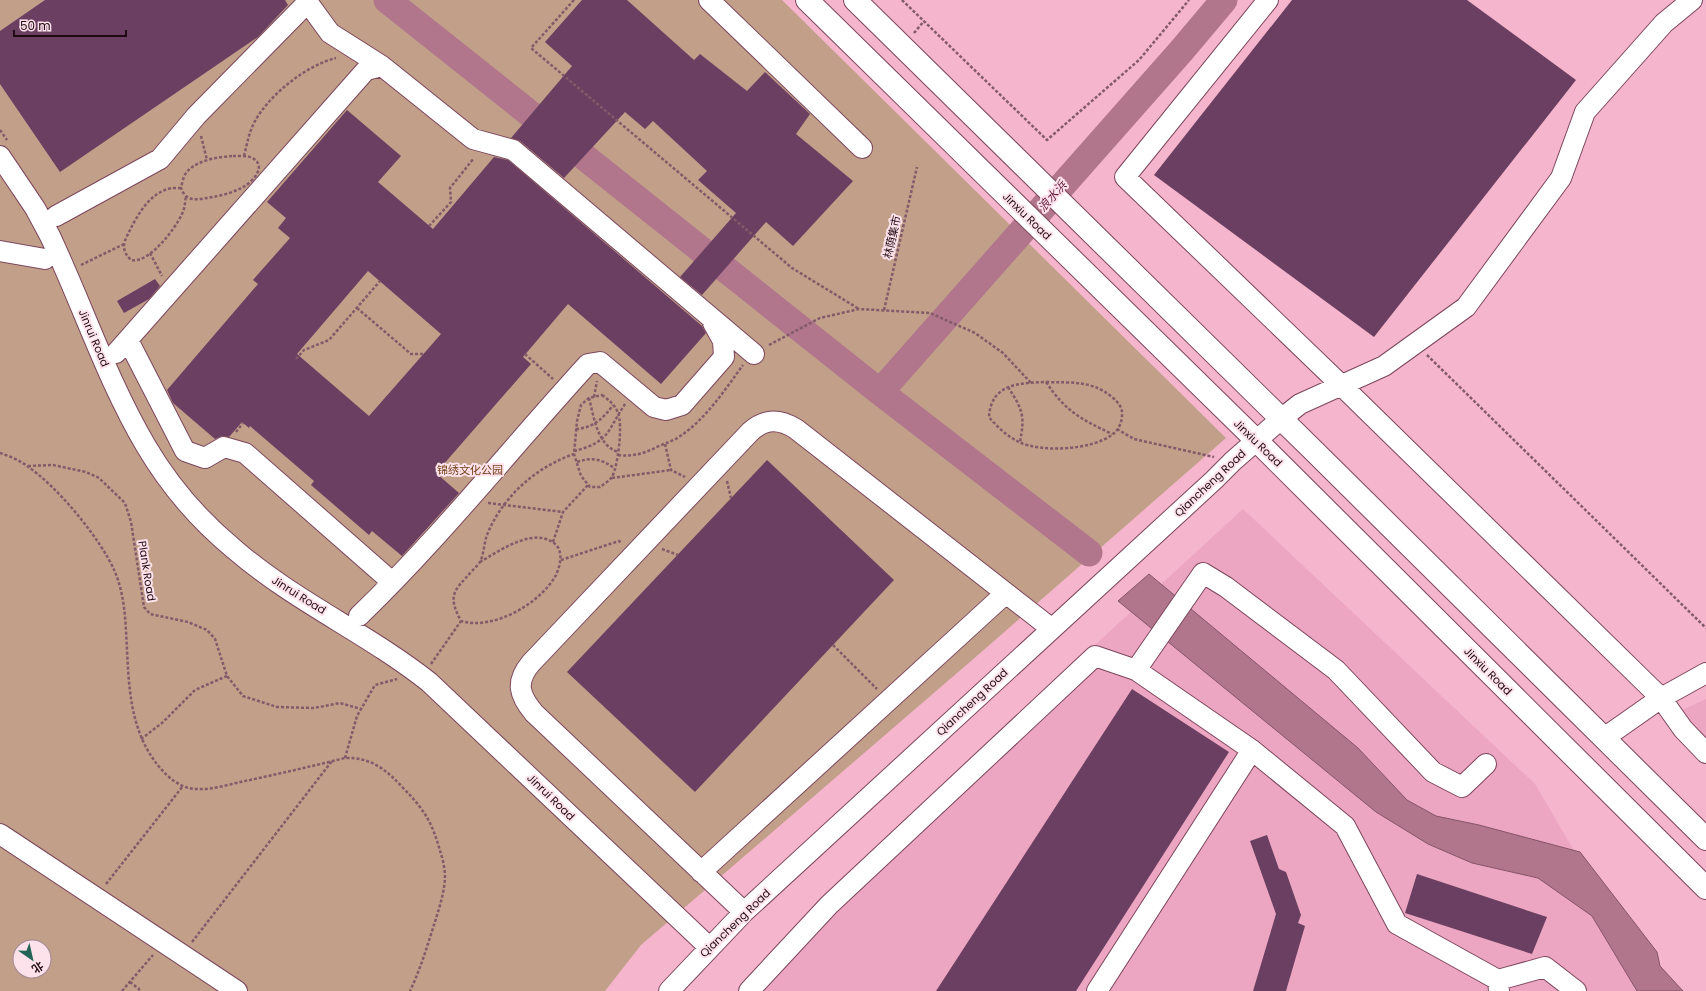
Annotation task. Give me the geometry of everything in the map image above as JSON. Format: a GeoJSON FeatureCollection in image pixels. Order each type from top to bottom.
{"type":"FeatureCollection","features":[{"type":"Feature","properties":{"kind":"main road","name":"Jinxiu Road"},"geometry":{"type":"LineString","coordinates":[[807,0],[1256,441],[1706,888]]}},
{"type":"Feature","properties":{"kind":"main road"},"geometry":{"type":"LineString","coordinates":[[855,0],[1706,839]]}},
{"type":"Feature","properties":{"kind":"street"},"geometry":{"type":"LineString","coordinates":[[709,0],[862,148]]}},
{"type":"Feature","properties":{"kind":"street"},"geometry":{"type":"LineString","coordinates":[[1268,0],[1125,178],[1342,386],[1660,698],[1682,729],[1706,753]]}},
{"type":"Feature","properties":{"kind":"street","name":"Qiancheng Road"},"geometry":{"type":"LineString","coordinates":[[669,991],[744,912],[1280,419],[1306,401],[1384,366],[1466,307],[1561,178],[1585,112],[1664,23],[1692,0]]}},
{"type":"Feature","properties":{"kind":"street"},"geometry":{"type":"LineString","coordinates":[[56,216],[160,159],[196,116],[307,1],[330,33],[382,66],[473,139],[513,150],[754,354]]}},
{"type":"Feature","properties":{"kind":"street"},"geometry":{"type":"LineString","coordinates":[[382,66],[366,70],[122,346],[185,451],[205,458],[224,447],[245,453],[392,582]]}},
{"type":"Feature","properties":{"kind":"street","name":"Jinrui Road"},"geometry":{"type":"LineString","coordinates":[[4,149],[50,236],[129,416],[154,459],[187,503],[219,536],[261,571],[388,651],[429,682],[709,948]]}},
{"type":"Feature","properties":{"kind":"street"},"geometry":{"type":"LineString","coordinates":[[0,251],[45,259]]}},
{"type":"Feature","properties":{"kind":"street"},"geometry":{"type":"LineString","coordinates":[[359,616],[469,500],[588,364],[600,362],[654,407],[666,410],[682,405],[724,357],[723,342],[710,317]]}},
{"type":"Feature","properties":{"kind":"street"},"geometry":{"type":"LineString","coordinates":[[744,912],[534,713],[524,701],[520,689],[521,679],[526,669],[700,484],[757,426],[768,421],[785,423],[796,429],[1052,629]]}},
{"type":"Feature","properties":{"kind":"street"},"geometry":{"type":"LineString","coordinates":[[1136,670],[1203,573],[1226,587],[1336,670],[1433,772],[1462,787],[1486,764]]}},
{"type":"Feature","properties":{"kind":"street"},"geometry":{"type":"LineString","coordinates":[[701,872],[1006,593]]}},
{"type":"Feature","properties":{"kind":"street"},"geometry":{"type":"LineString","coordinates":[[749,991],[829,905],[1095,656],[1136,670],[1252,750],[1345,826],[1397,924],[1499,986],[1545,967],[1576,991]]}},
{"type":"Feature","properties":{"kind":"street"},"geometry":{"type":"LineString","coordinates":[[1604,738],[1660,698],[1706,673]]}},
{"type":"Feature","properties":{"kind":"street"},"geometry":{"type":"LineString","coordinates":[[1098,991],[1252,750]]}},
{"type":"Feature","properties":{"kind":"street"},"geometry":{"type":"LineString","coordinates":[[0,834],[236,991]]}},
{"type":"Feature","properties":{"kind":"path"},"geometry":{"type":"LineString","coordinates":[[574,0],[531,48],[792,268],[859,309]]}},
{"type":"Feature","properties":{"kind":"path"},"geometry":{"type":"LineString","coordinates":[[902,0],[1046,140],[1138,60],[1189,0]]}},
{"type":"Feature","properties":{"kind":"path"},"geometry":{"type":"LineString","coordinates":[[914,33],[924,21]]}},
{"type":"Feature","properties":{"kind":"path"},"geometry":{"type":"LineString","coordinates":[[244,156],[249,135],[255,121],[274,97],[289,83],[308,70],[333,58],[360,52]]}},
{"type":"Feature","properties":{"kind":"path"},"geometry":{"type":"LineString","coordinates":[[0,130],[4,149]]}},
{"type":"Feature","properties":{"kind":"path"},"geometry":{"type":"LineString","coordinates":[[429,226],[451,202],[450,188],[474,158],[473,139]]}},
{"type":"Feature","properties":{"kind":"path"},"geometry":{"type":"LineString","coordinates":[[244,156],[253,158],[258,162],[259,167],[257,174],[245,186],[233,192],[217,197],[193,200],[186,196],[181,188],[186,173],[197,164],[220,157],[244,156]]}},
{"type":"Feature","properties":{"kind":"path","name":"林荫集市"},"geometry":{"type":"LineString","coordinates":[[884,310],[917,167]]}},
{"type":"Feature","properties":{"kind":"path"},"geometry":{"type":"LineString","coordinates":[[181,188],[172,188],[151,199],[136,218],[124,244],[124,251],[131,260],[141,259],[150,253],[172,231],[182,214],[186,196]]}},
{"type":"Feature","properties":{"kind":"path"},"geometry":{"type":"LineString","coordinates":[[79,266],[124,244]]}},
{"type":"Feature","properties":{"kind":"path"},"geometry":{"type":"LineString","coordinates":[[150,253],[170,291]]}},
{"type":"Feature","properties":{"kind":"path"},"geometry":{"type":"LineString","coordinates":[[77,259],[82,273]]}},
{"type":"Feature","properties":{"kind":"path"},"geometry":{"type":"LineString","coordinates":[[296,359],[304,350],[329,340],[380,281]]}},
{"type":"Feature","properties":{"kind":"path"},"geometry":{"type":"LineString","coordinates":[[357,308],[411,354],[423,354]]}},
{"type":"Feature","properties":{"kind":"path"},"geometry":{"type":"LineString","coordinates":[[780,338],[820,318],[859,309],[930,313],[975,333],[1003,353],[1031,383]]}},
{"type":"Feature","properties":{"kind":"path"},"geometry":{"type":"LineString","coordinates":[[1415,344],[1706,628]]}},
{"type":"Feature","properties":{"kind":"path"},"geometry":{"type":"LineString","coordinates":[[1046,382],[1054,393],[1076,416],[1113,434]]}},
{"type":"Feature","properties":{"kind":"path"},"geometry":{"type":"LineString","coordinates":[[1046,382],[1081,383],[1098,387],[1118,401],[1123,412],[1122,421],[1113,434],[1102,440],[1071,448],[1038,447],[1020,442],[997,426],[989,417],[989,405],[998,394],[1008,387],[1012,385],[1046,382]]}},
{"type":"Feature","properties":{"kind":"path"},"geometry":{"type":"LineString","coordinates":[[1008,387],[1021,410],[1023,423],[1020,442]]}},
{"type":"Feature","properties":{"kind":"path"},"geometry":{"type":"LineString","coordinates":[[602,395],[610,400],[618,414],[618,452],[611,478],[600,488],[590,487],[581,476],[574,452],[576,429],[581,405],[589,398],[602,395]]}},
{"type":"Feature","properties":{"kind":"path"},"geometry":{"type":"LineString","coordinates":[[589,398],[595,424],[602,439],[611,449],[618,452]]}},
{"type":"Feature","properties":{"kind":"path"},"geometry":{"type":"LineString","coordinates":[[576,429],[584,429],[595,424],[606,416],[613,405]]}},
{"type":"Feature","properties":{"kind":"path"},"geometry":{"type":"LineString","coordinates":[[480,562],[487,535],[511,496],[534,474],[574,452],[595,445],[608,434],[614,425],[618,414]]}},
{"type":"Feature","properties":{"kind":"path"},"geometry":{"type":"LineString","coordinates":[[1117,429],[1134,439],[1233,461]]}},
{"type":"Feature","properties":{"kind":"path"},"geometry":{"type":"LineString","coordinates":[[664,444],[671,470]]}},
{"type":"Feature","properties":{"kind":"path"},"geometry":{"type":"LineString","coordinates":[[0,453],[28,466],[53,488],[72,508],[95,539],[115,572],[122,593],[132,709],[140,739],[157,765],[166,775],[183,786],[197,789],[220,786],[344,758],[357,758],[379,766],[397,781],[424,811],[432,824],[439,844],[444,872],[443,888],[420,969],[410,991]]}},
{"type":"Feature","properties":{"kind":"path"},"geometry":{"type":"LineString","coordinates":[[577,462],[596,459],[606,462],[614,468]]}},
{"type":"Feature","properties":{"kind":"path","name":"Plank Road"},"geometry":{"type":"LineString","coordinates":[[28,466],[54,465],[86,472],[99,478],[125,503],[131,522],[144,607],[150,614],[188,622],[206,630],[215,639],[227,676],[243,696],[277,707],[314,708],[340,703],[361,709]]}},
{"type":"Feature","properties":{"kind":"path"},"geometry":{"type":"LineString","coordinates":[[611,478],[671,470],[700,484]]}},
{"type":"Feature","properties":{"kind":"path"},"geometry":{"type":"LineString","coordinates":[[553,542],[563,512],[588,485]]}},
{"type":"Feature","properties":{"kind":"path"},"geometry":{"type":"LineString","coordinates":[[469,500],[563,512]]}},
{"type":"Feature","properties":{"kind":"path"},"geometry":{"type":"LineString","coordinates":[[536,537],[553,542],[560,550],[561,560],[556,575],[540,595],[516,612],[501,618],[482,622],[467,623],[460,621],[452,599],[458,587],[480,562],[511,543],[536,537]]}},
{"type":"Feature","properties":{"kind":"path"},"geometry":{"type":"LineString","coordinates":[[561,560],[619,541],[636,552]]}},
{"type":"Feature","properties":{"kind":"path"},"geometry":{"type":"LineString","coordinates":[[431,665],[460,621]]}},
{"type":"Feature","properties":{"kind":"path"},"geometry":{"type":"LineString","coordinates":[[833,645],[889,700]]}},
{"type":"Feature","properties":{"kind":"path"},"geometry":{"type":"LineString","coordinates":[[425,660],[435,668]]}},
{"type":"Feature","properties":{"kind":"path"},"geometry":{"type":"LineString","coordinates":[[140,739],[162,723],[195,690],[227,676]]}},
{"type":"Feature","properties":{"kind":"path"},"geometry":{"type":"LineString","coordinates":[[344,758],[357,716],[375,685],[401,678]]}},
{"type":"Feature","properties":{"kind":"path"},"geometry":{"type":"LineString","coordinates":[[182,955],[332,761]]}},
{"type":"Feature","properties":{"kind":"path"},"geometry":{"type":"LineString","coordinates":[[95,897],[183,786]]}},
{"type":"Feature","properties":{"kind":"path"},"geometry":{"type":"LineString","coordinates":[[122,991],[163,942]]}},
{"type":"Feature","properties":{"kind":"path"},"geometry":{"type":"LineString","coordinates":[[130,982],[140,989],[139,991]]}},
{"type":"Feature","properties":{"kind":"shaded area"},"geometry":{"type":"Polygon","coordinates":[[[1243,509],[1535,784],[1610,912],[1652,991],[738,991],[824,894],[1243,509]]]}},
{"type":"Feature","properties":{"kind":"shaded area"},"geometry":{"type":"Polygon","coordinates":[[[1149,574],[1358,748],[1407,800],[1436,816],[1479,825],[1580,852],[1657,952],[1660,966],[1683,991],[1637,991],[1592,916],[1538,878],[1472,863],[1428,844],[1376,812],[1118,601],[1149,574]]]}},
{"type":"Feature","properties":{"kind":"shaded area"},"geometry":{"type":"Polygon","coordinates":[[[1706,699],[1706,738],[1680,711],[1706,699]]]}},
{"type":"Feature","properties":{"kind":"green space","name":"锦绣文化公园"},"geometry":{"type":"Polygon","coordinates":[[[0,0],[782,0],[1226,438],[978,655],[641,945],[605,991],[0,991],[0,0]]]}},
{"type":"Feature","properties":{"kind":"building"},"geometry":{"type":"Polygon","coordinates":[[[45,0],[285,0],[288,5],[258,37],[60,172],[0,84],[0,31],[45,0]]]}},
{"type":"Feature","properties":{"kind":"building"},"geometry":{"type":"Polygon","coordinates":[[[582,0],[627,0],[694,60],[700,54],[747,91],[765,72],[810,114],[796,134],[853,181],[793,246],[766,222],[702,295],[680,277],[736,213],[698,180],[707,171],[653,121],[645,129],[625,112],[564,178],[520,141],[511,138],[572,66],[545,42],[582,0]]]}},
{"type":"Feature","properties":{"kind":"building"},"geometry":{"type":"Polygon","coordinates":[[[1292,0],[1467,0],[1576,80],[1374,337],[1154,175],[1292,0]]]}},
{"type":"Feature","properties":{"kind":"building"},"geometry":{"type":"Polygon","coordinates":[[[347,110],[401,156],[378,182],[433,229],[494,157],[508,160],[702,326],[706,333],[661,384],[568,304],[523,357],[531,364],[436,473],[459,493],[402,556],[372,531],[369,535],[311,485],[314,481],[250,426],[249,428],[242,422],[229,437],[222,436],[215,439],[173,403],[167,390],[258,284],[253,280],[290,238],[278,228],[286,218],[267,202],[347,110]],[[368,271],[297,354],[369,416],[441,334],[368,271]]]}},
{"type":"Feature","properties":{"kind":"building"},"geometry":{"type":"Polygon","coordinates":[[[155,279],[160,286],[149,299],[124,313],[117,301],[155,279]]]}},
{"type":"Feature","properties":{"kind":"building"},"geometry":{"type":"Polygon","coordinates":[[[767,460],[894,580],[695,792],[567,672],[767,460]]]}},
{"type":"Feature","properties":{"kind":"building"},"geometry":{"type":"Polygon","coordinates":[[[1132,689],[1229,752],[1076,991],[936,991],[1132,689]]]}},
{"type":"Feature","properties":{"kind":"building"},"geometry":{"type":"Polygon","coordinates":[[[1267,835],[1279,869],[1286,872],[1301,915],[1298,923],[1305,926],[1286,991],[1253,991],[1276,914],[1250,841],[1267,835]]]}},
{"type":"Feature","properties":{"kind":"building"},"geometry":{"type":"Polygon","coordinates":[[[1417,874],[1547,917],[1532,954],[1405,913],[1417,874]]]}},
{"type":"Feature","properties":{"kind":"waterway"},"geometry":{"type":"LineString","coordinates":[[387,0],[880,392],[1089,553]]}},
{"type":"Feature","properties":{"kind":"waterway","name":"浪水浜"},"geometry":{"type":"LineString","coordinates":[[880,392],[1182,50],[1224,0]]}}]}
